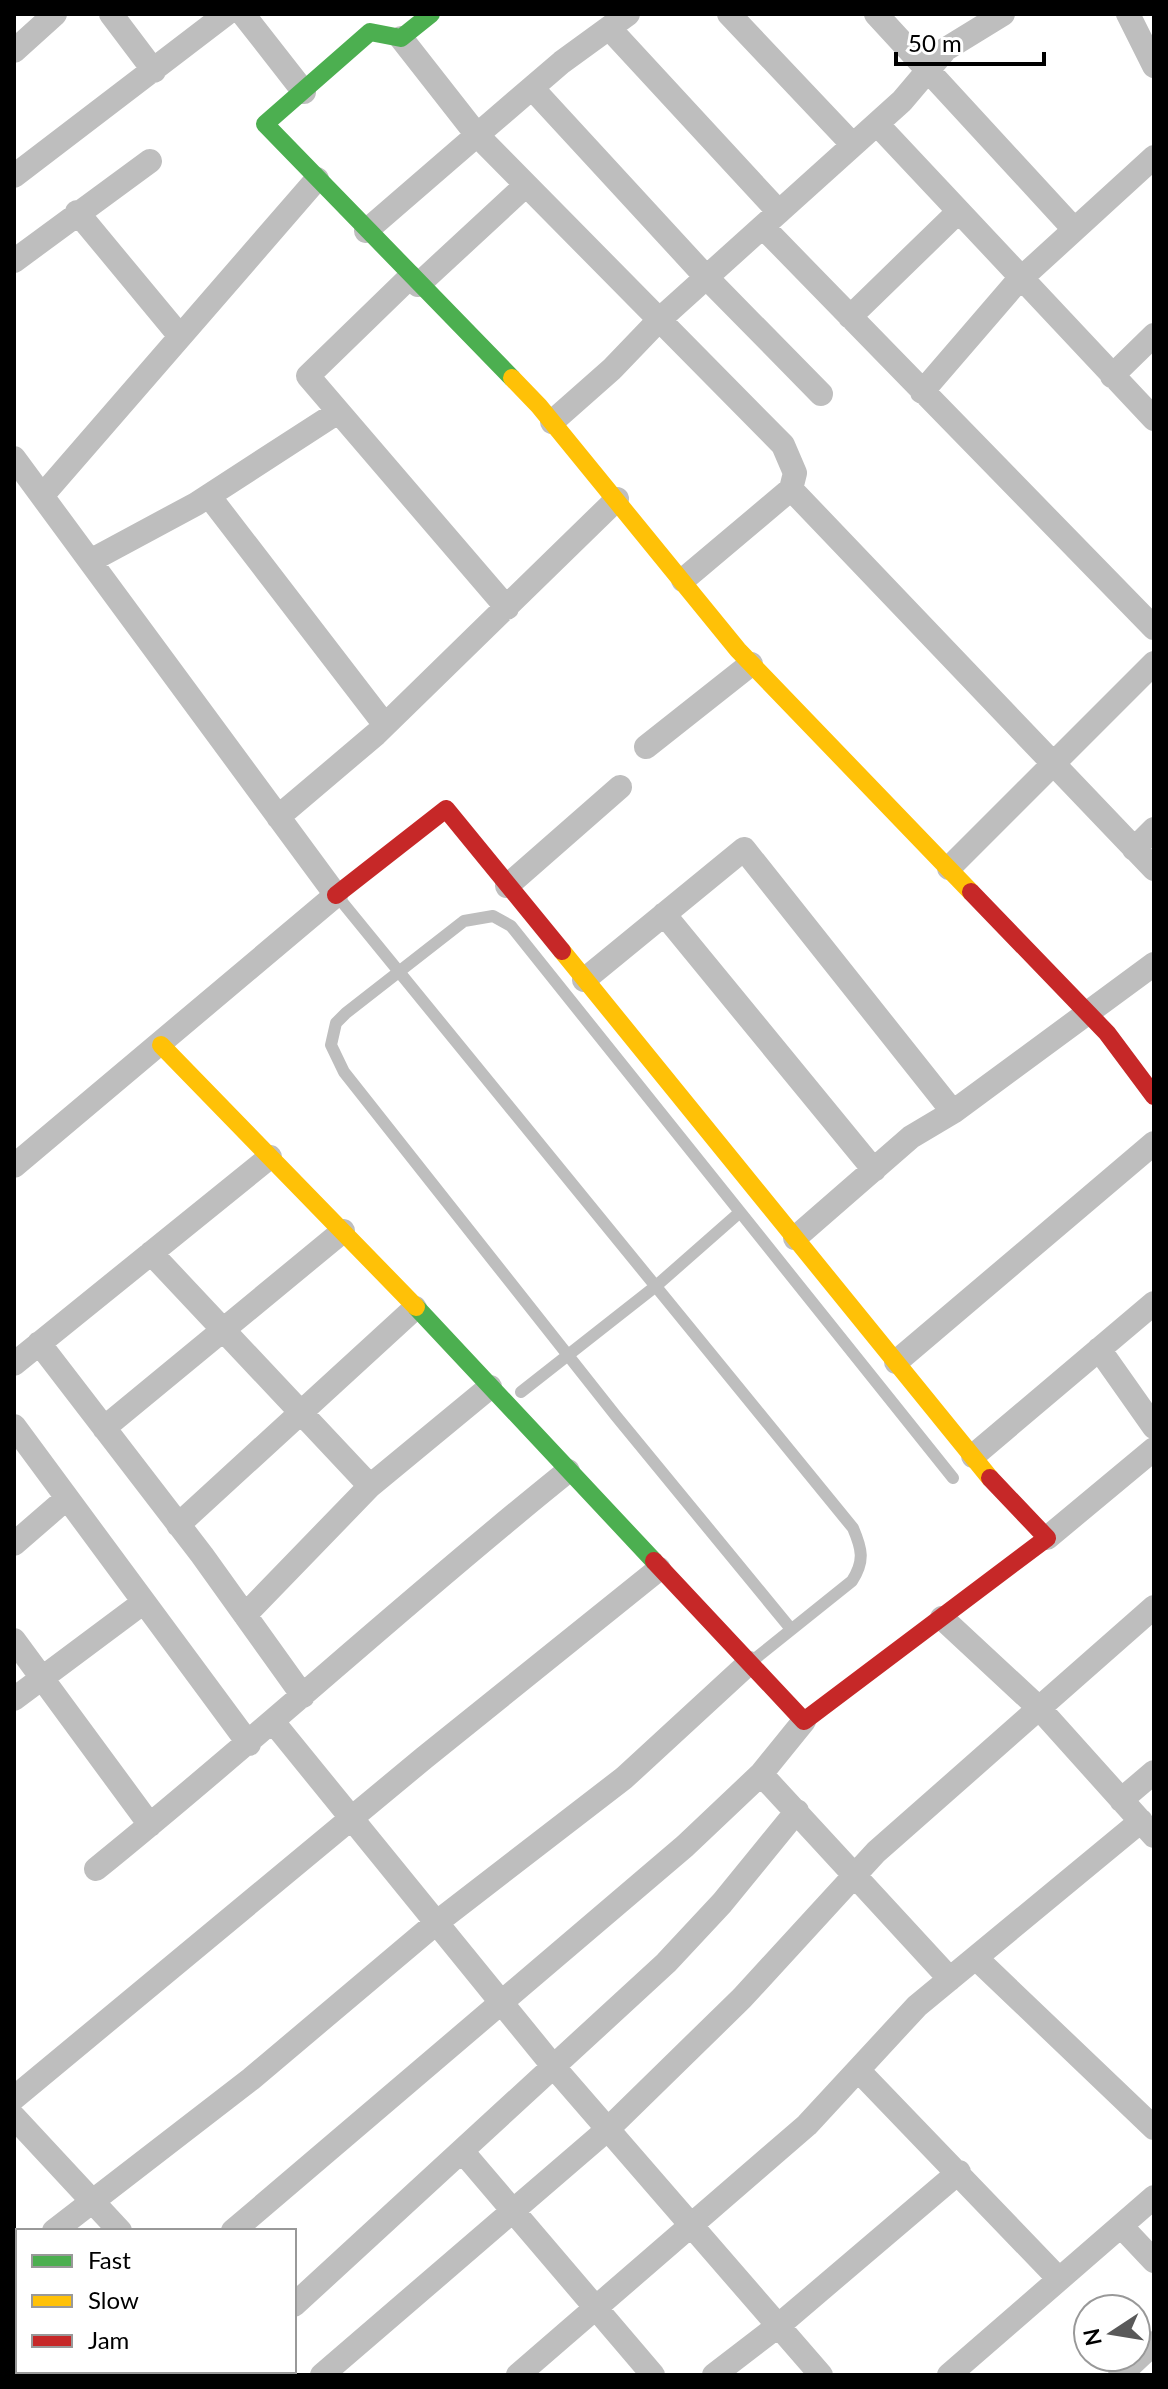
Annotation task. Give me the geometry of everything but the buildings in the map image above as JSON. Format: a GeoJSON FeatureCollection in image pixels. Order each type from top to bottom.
{"type":"FeatureCollection","features":[{"type":"Feature","properties":{"kind":"street"},"geometry":{"type":"LineString","coordinates":[[14,51],[55,14]]}},
{"type":"Feature","properties":{"kind":"street"},"geometry":{"type":"LineString","coordinates":[[111,14],[154,71]]}},
{"type":"Feature","properties":{"kind":"street"},"geometry":{"type":"LineString","coordinates":[[14,176],[226,14]]}},
{"type":"Feature","properties":{"kind":"street"},"geometry":{"type":"LineString","coordinates":[[243,14],[304,92]]}},
{"type":"Feature","properties":{"kind":"street"},"geometry":{"type":"LineString","coordinates":[[401,38],[431,14]]}},
{"type":"Feature","properties":{"kind":"street"},"geometry":{"type":"LineString","coordinates":[[729,14],[853,145]]}},
{"type":"Feature","properties":{"kind":"street"},"geometry":{"type":"LineString","coordinates":[[876,14],[1073,228]]}},
{"type":"Feature","properties":{"kind":"street"},"geometry":{"type":"LineString","coordinates":[[552,422],[612,369],[659,320],[877,124],[946,49],[1003,14]]}},
{"type":"Feature","properties":{"kind":"street"},"geometry":{"type":"LineString","coordinates":[[1128,14],[1154,66]]}},
{"type":"Feature","properties":{"kind":"street"},"geometry":{"type":"LineString","coordinates":[[366,231],[532,88],[619,21],[850,317],[1154,628]]}},
{"type":"Feature","properties":{"kind":"street"},"geometry":{"type":"LineString","coordinates":[[683,580],[791,489],[795,473],[783,445],[477,135],[401,38],[370,32],[265,124],[552,422],[751,664],[1107,1033],[1154,1096]]}},
{"type":"Feature","properties":{"kind":"street"},"geometry":{"type":"LineString","coordinates":[[532,88],[707,278],[821,394]]}},
{"type":"Feature","properties":{"kind":"street"},"geometry":{"type":"LineString","coordinates":[[877,124],[1019,280],[1154,419]]}},
{"type":"Feature","properties":{"kind":"street"},"geometry":{"type":"LineString","coordinates":[[922,392],[1019,280],[1154,157]]}},
{"type":"Feature","properties":{"kind":"street"},"geometry":{"type":"LineString","coordinates":[[14,261],[150,161]]}},
{"type":"Feature","properties":{"kind":"street"},"geometry":{"type":"LineString","coordinates":[[42,496],[317,179]]}},
{"type":"Feature","properties":{"kind":"street"},"geometry":{"type":"LineString","coordinates":[[507,608],[308,376],[525,186]]}},
{"type":"Feature","properties":{"kind":"street"},"geometry":{"type":"LineString","coordinates":[[77,212],[179,335]]}},
{"type":"Feature","properties":{"kind":"street"},"geometry":{"type":"LineString","coordinates":[[850,317],[958,212]]}},
{"type":"Feature","properties":{"kind":"street"},"geometry":{"type":"LineString","coordinates":[[1112,376],[1154,335]]}},
{"type":"Feature","properties":{"kind":"street"},"geometry":{"type":"LineString","coordinates":[[90,561],[209,496],[338,412]]}},
{"type":"Feature","properties":{"kind":"street"},"geometry":{"type":"LineString","coordinates":[[14,458],[336,895]]}},
{"type":"Feature","properties":{"kind":"street"},"geometry":{"type":"LineString","coordinates":[[791,489],[1154,869]]}},
{"type":"Feature","properties":{"kind":"street"},"geometry":{"type":"LineString","coordinates":[[209,496],[385,725]]}},
{"type":"Feature","properties":{"kind":"street"},"geometry":{"type":"LineString","coordinates":[[278,817],[385,725],[617,499]]}},
{"type":"Feature","properties":{"kind":"street"},"geometry":{"type":"LineString","coordinates":[[949,868],[1154,663]]}},
{"type":"Feature","properties":{"kind":"street"},"geometry":{"type":"LineString","coordinates":[[646,747],[751,664]]}},
{"type":"Feature","properties":{"kind":"street"},"geometry":{"type":"LineString","coordinates":[[507,886],[620,787]]}},
{"type":"Feature","properties":{"kind":"street"},"geometry":{"type":"LineString","coordinates":[[14,1166],[336,895],[446,809],[1014,1507],[1047,1538]]}},
{"type":"Feature","properties":{"kind":"street"},"geometry":{"type":"LineString","coordinates":[[1134,849],[1154,829]]}},
{"type":"Feature","properties":{"kind":"street"},"geometry":{"type":"LineString","coordinates":[[584,980],[744,849],[953,1112]]}},
{"type":"Feature","properties":{"kind":"street"},"geometry":{"type":"LineString","coordinates":[[664,914],[874,1170]]}},
{"type":"Feature","properties":{"kind":"street"},"geometry":{"type":"LineString","coordinates":[[795,1238],[911,1137],[953,1112],[1154,964]]}},
{"type":"Feature","properties":{"kind":"street"},"geometry":{"type":"LineString","coordinates":[[161,1045],[343,1231],[804,1721]]}},
{"type":"Feature","properties":{"kind":"street"},"geometry":{"type":"LineString","coordinates":[[896,1362],[1154,1143]]}},
{"type":"Feature","properties":{"kind":"street"},"geometry":{"type":"LineString","coordinates":[[14,1364],[270,1157]]}},
{"type":"Feature","properties":{"kind":"street"},"geometry":{"type":"LineString","coordinates":[[104,1428],[221,1328],[343,1231]]}},
{"type":"Feature","properties":{"kind":"street"},"geometry":{"type":"LineString","coordinates":[[151,1253],[370,1486]]}},
{"type":"Feature","properties":{"kind":"street"},"geometry":{"type":"LineString","coordinates":[[973,1456],[1154,1303]]}},
{"type":"Feature","properties":{"kind":"street"},"geometry":{"type":"LineString","coordinates":[[178,1525],[302,1415],[415,1308]]}},
{"type":"Feature","properties":{"kind":"street"},"geometry":{"type":"LineString","coordinates":[[39,1343],[303,1696]]}},
{"type":"Feature","properties":{"kind":"street"},"geometry":{"type":"LineString","coordinates":[[1099,1349],[1154,1427]]}},
{"type":"Feature","properties":{"kind":"street"},"geometry":{"type":"LineString","coordinates":[[245,1615],[370,1486],[490,1387]]}},
{"type":"Feature","properties":{"kind":"street"},"geometry":{"type":"LineString","coordinates":[[14,1426],[249,1744]]}},
{"type":"Feature","properties":{"kind":"street"},"geometry":{"type":"LineString","coordinates":[[235,2229],[499,2001],[685,1846],[761,1774],[804,1721],[1047,1538],[1154,1449]]}},
{"type":"Feature","properties":{"kind":"street"},"geometry":{"type":"LineString","coordinates":[[96,1869],[274,1723],[428,1584],[568,1471]]}},
{"type":"Feature","properties":{"kind":"street"},"geometry":{"type":"LineString","coordinates":[[14,1544],[67,1498]]}},
{"type":"Feature","properties":{"kind":"street"},"geometry":{"type":"LineString","coordinates":[[118,2229],[15,2115],[351,1821],[659,1569]]}},
{"type":"Feature","properties":{"kind":"street"},"geometry":{"type":"LineString","coordinates":[[14,1699],[144,1602]]}},
{"type":"Feature","properties":{"kind":"street"},"geometry":{"type":"LineString","coordinates":[[322,2375],[608,2129],[742,1998],[876,1852],[1154,1607]]}},
{"type":"Feature","properties":{"kind":"street"},"geometry":{"type":"LineString","coordinates":[[518,2375],[807,2125],[917,2006],[1147,1829],[1039,1708],[942,1618]]}},
{"type":"Feature","properties":{"kind":"street"},"geometry":{"type":"LineString","coordinates":[[14,1640],[150,1825]]}},
{"type":"Feature","properties":{"kind":"street"},"geometry":{"type":"LineString","coordinates":[[57,2229],[251,2079],[436,1923],[624,1778],[749,1663]]}},
{"type":"Feature","properties":{"kind":"street"},"geometry":{"type":"LineString","coordinates":[[274,1723],[553,2066],[821,2375]]}},
{"type":"Feature","properties":{"kind":"street"},"geometry":{"type":"LineString","coordinates":[[1121,1800],[1154,1772]]}},
{"type":"Feature","properties":{"kind":"street"},"geometry":{"type":"LineString","coordinates":[[761,1774],[950,1979]]}},
{"type":"Feature","properties":{"kind":"street"},"geometry":{"type":"LineString","coordinates":[[296,2303],[666,1963],[722,1903],[797,1811]]}},
{"type":"Feature","properties":{"kind":"street"},"geometry":{"type":"LineString","coordinates":[[977,1959],[1154,2128]]}},
{"type":"Feature","properties":{"kind":"street"},"geometry":{"type":"LineString","coordinates":[[858,2070],[1059,2279]]}},
{"type":"Feature","properties":{"kind":"street"},"geometry":{"type":"LineString","coordinates":[[462,2151],[653,2375]]}},
{"type":"Feature","properties":{"kind":"street"},"geometry":{"type":"LineString","coordinates":[[714,2375],[778,2326],[959,2172]]}},
{"type":"Feature","properties":{"kind":"street"},"geometry":{"type":"LineString","coordinates":[[949,2375],[1154,2197]]}},
{"type":"Feature","properties":{"kind":"street"},"geometry":{"type":"LineString","coordinates":[[1121,2226],[1154,2261]]}},
{"type":"Feature","properties":{"kind":"street"},"geometry":{"type":"LineString","coordinates":[[1120,2375],[1154,2343]]}},
{"type":"Feature","properties":{"kind":"lane"},"geometry":{"type":"LineString","coordinates":[[336,895],[853,1528],[861,1547],[862,1565],[852,1581],[749,1663]]}},
{"type":"Feature","properties":{"kind":"lane"},"geometry":{"type":"LineString","coordinates":[[791,1629],[568,1355],[334,1057],[331,1045],[336,1023],[464,921],[493,916],[511,926],[953,1478]]}},
{"type":"Feature","properties":{"kind":"lane"},"geometry":{"type":"LineString","coordinates":[[521,1392],[656,1286],[739,1213]]}},
{"type":"Feature","properties":{"kind":"traffic: fast"},"geometry":{"type":"LineString","coordinates":[[431,14],[401,38],[370,32],[265,124],[512,378]]}},
{"type":"Feature","properties":{"kind":"traffic: fast"},"geometry":{"type":"LineString","coordinates":[[416,1307],[654,1561]]}},
{"type":"Feature","properties":{"kind":"traffic: slow"},"geometry":{"type":"LineString","coordinates":[[512,378],[539,406],[738,650],[971,892]]}},
{"type":"Feature","properties":{"kind":"traffic: slow"},"geometry":{"type":"LineString","coordinates":[[562,951],[990,1478]]}},
{"type":"Feature","properties":{"kind":"traffic: slow"},"geometry":{"type":"LineString","coordinates":[[161,1045],[416,1307]]}},
{"type":"Feature","properties":{"kind":"traffic: jam"},"geometry":{"type":"LineString","coordinates":[[336,895],[446,809],[562,951]]}},
{"type":"Feature","properties":{"kind":"traffic: jam"},"geometry":{"type":"LineString","coordinates":[[971,892],[1107,1033],[1154,1096]]}},
{"type":"Feature","properties":{"kind":"traffic: jam"},"geometry":{"type":"LineString","coordinates":[[654,1561],[804,1721],[1047,1538],[990,1478]]}}]}
